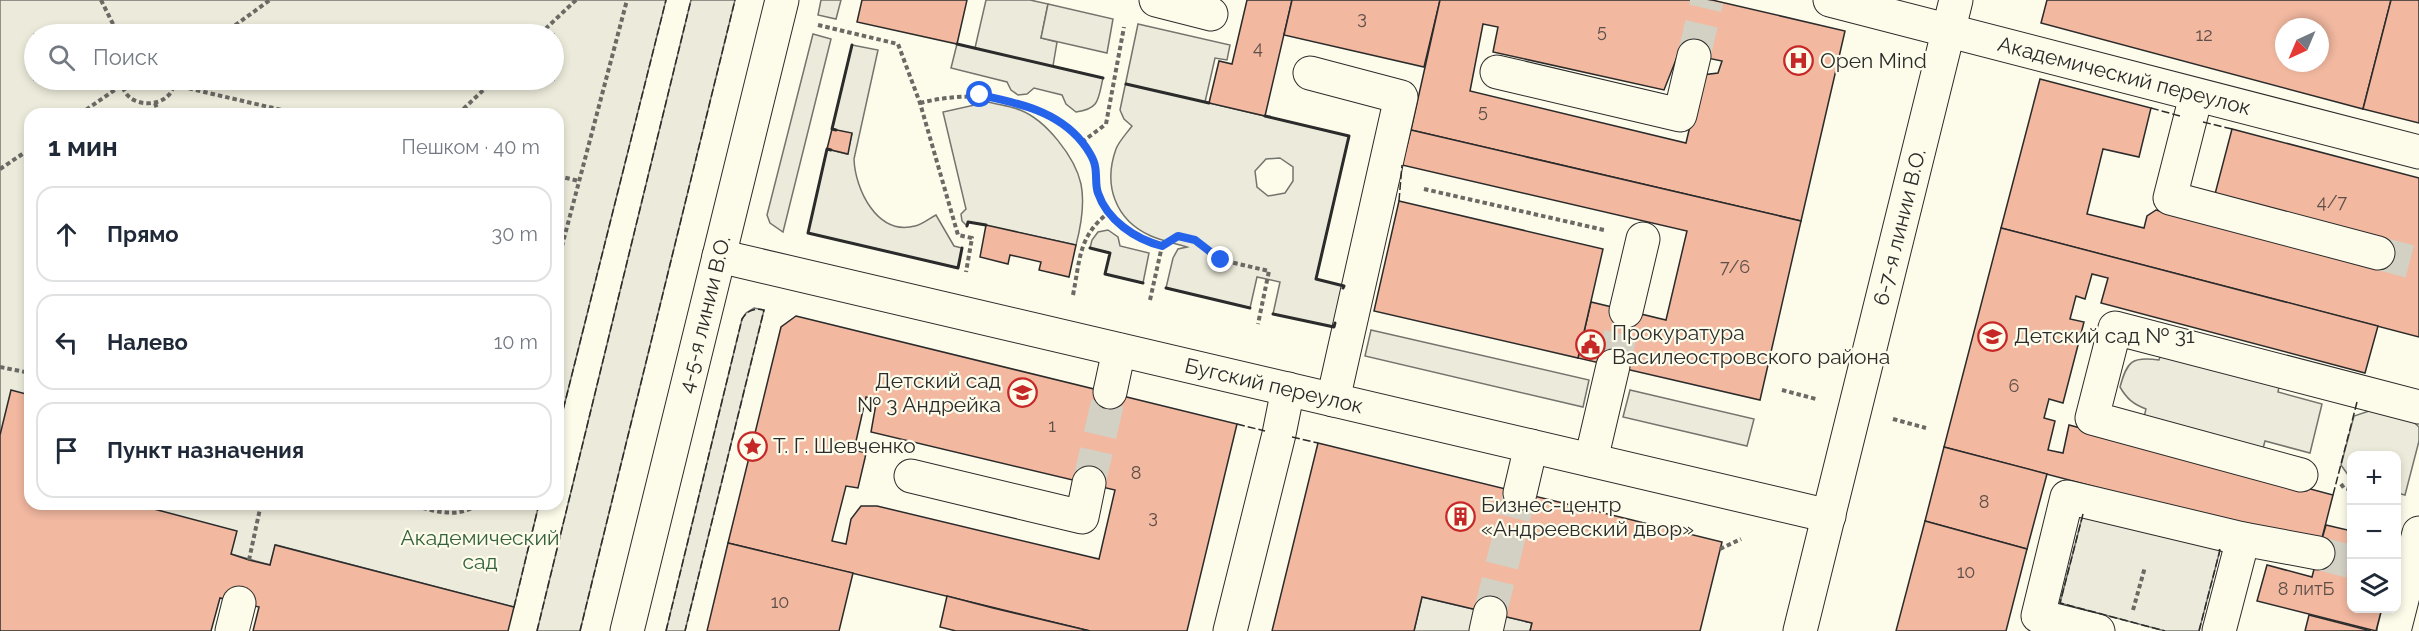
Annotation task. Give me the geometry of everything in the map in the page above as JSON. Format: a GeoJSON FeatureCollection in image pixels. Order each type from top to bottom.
{"type":"FeatureCollection","features":[{"type":"Feature","properties":{"kind":"street"},"geometry":{"type":"LineString","coordinates":[[1156,0],[1211,14]]}},
{"type":"Feature","properties":{"kind":"street","name":"Академический переулок"},"geometry":{"type":"LineString","coordinates":[[1830,0],[2419,152]]}},
{"type":"Feature","properties":{"kind":"street","name":"6-7-я линии В.О."},"geometry":{"type":"LineString","coordinates":[[1800,631],[1956,0]]}},
{"type":"Feature","properties":{"kind":"street","name":"4-5-я линии В.О."},"geometry":{"type":"LineString","coordinates":[[627,631],[781,7]]}},
{"type":"Feature","properties":{"kind":"street"},"geometry":{"type":"LineString","coordinates":[[1497,72],[1680,115],[1694,56]]}},
{"type":"Feature","properties":{"kind":"street"},"geometry":{"type":"LineString","coordinates":[[1310,73],[1401,98],[1333,400]]}},
{"type":"Feature","properties":{"kind":"street"},"geometry":{"type":"LineString","coordinates":[[2196,96],[2170,198],[2378,253]]}},
{"type":"Feature","properties":{"kind":"street"},"geometry":{"type":"LineString","coordinates":[[1626,311],[1642,239]]}},
{"type":"Feature","properties":{"kind":"street","name":"Бугский переулок"},"geometry":{"type":"LineString","coordinates":[[719,256],[1829,516]]}},
{"type":"Feature","properties":{"kind":"street"},"geometry":{"type":"LineString","coordinates":[[2301,475],[2092,418],[2115,328],[2419,406]]}},
{"type":"Feature","properties":{"kind":"street"},"geometry":{"type":"LineString","coordinates":[[1110,392],[1119,350]]}},
{"type":"Feature","properties":{"kind":"street"},"geometry":{"type":"LineString","coordinates":[[1591,460],[1613,366]]}},
{"type":"Feature","properties":{"kind":"street"},"geometry":{"type":"LineString","coordinates":[[1230,631],[1288,389]]}},
{"type":"Feature","properties":{"kind":"street"},"geometry":{"type":"LineString","coordinates":[[1520,493],[1531,447]]}},
{"type":"Feature","properties":{"kind":"street"},"geometry":{"type":"LineString","coordinates":[[911,476],[1082,517],[1089,483]]}},
{"type":"Feature","properties":{"kind":"street"},"geometry":{"type":"LineString","coordinates":[[2098,631],[2037,616],[2067,497],[2243,539],[2318,554]]}},
{"type":"Feature","properties":{"kind":"street"},"geometry":{"type":"LineString","coordinates":[[2394,631],[2419,533]]}},
{"type":"Feature","properties":{"kind":"street"},"geometry":{"type":"LineString","coordinates":[[2219,631],[2243,539]]}},
{"type":"Feature","properties":{"kind":"path"},"geometry":{"type":"LineString","coordinates":[[101,0],[112,24]]}},
{"type":"Feature","properties":{"kind":"path"},"geometry":{"type":"LineString","coordinates":[[237,24],[270,0]]}},
{"type":"Feature","properties":{"kind":"path"},"geometry":{"type":"LineString","coordinates":[[551,24],[576,0]]}},
{"type":"Feature","properties":{"kind":"path"},"geometry":{"type":"LineString","coordinates":[[564,238],[627,0]]}},
{"type":"Feature","properties":{"kind":"path"},"geometry":{"type":"LineString","coordinates":[[781,7],[898,44],[921,103],[958,235],[972,238],[965,276]]}},
{"type":"Feature","properties":{"kind":"path"},"geometry":{"type":"LineString","coordinates":[[1082,142],[1106,124],[1125,23]]}},
{"type":"Feature","properties":{"kind":"path"},"geometry":{"type":"LineString","coordinates":[[88,108],[112,90]]}},
{"type":"Feature","properties":{"kind":"path"},"geometry":{"type":"LineString","coordinates":[[126,90],[129,96],[141,103],[155,103],[167,96],[170,90]]}},
{"type":"Feature","properties":{"kind":"path"},"geometry":{"type":"LineString","coordinates":[[205,90],[275,108]]}},
{"type":"Feature","properties":{"kind":"path"},"geometry":{"type":"LineString","coordinates":[[464,108],[483,90]]}},
{"type":"Feature","properties":{"kind":"path"},"geometry":{"type":"LineString","coordinates":[[921,103],[944,97],[980,95],[1017,102],[1057,119],[1082,142],[1095,165],[1097,191],[1107,214],[1143,241],[1162,246]]}},
{"type":"Feature","properties":{"kind":"path"},"geometry":{"type":"LineString","coordinates":[[155,103],[157,108]]}},
{"type":"Feature","properties":{"kind":"path"},"geometry":{"type":"LineString","coordinates":[[0,170],[24,152]]}},
{"type":"Feature","properties":{"kind":"path"},"geometry":{"type":"LineString","coordinates":[[564,177],[579,181]]}},
{"type":"Feature","properties":{"kind":"path"},"geometry":{"type":"LineString","coordinates":[[1383,179],[1642,239]]}},
{"type":"Feature","properties":{"kind":"path"},"geometry":{"type":"LineString","coordinates":[[1073,296],[1085,238],[1094,225],[1107,214]]}},
{"type":"Feature","properties":{"kind":"path"},"geometry":{"type":"LineString","coordinates":[[1150,300],[1162,246],[1178,236],[1195,240],[1221,260],[1269,271],[1258,324]]}},
{"type":"Feature","properties":{"kind":"path"},"geometry":{"type":"LineString","coordinates":[[0,367],[24,372]]}},
{"type":"Feature","properties":{"kind":"path"},"geometry":{"type":"LineString","coordinates":[[249,560],[260,510]]}},
{"type":"Feature","properties":{"kind":"path"},"geometry":{"type":"LineString","coordinates":[[434,510],[447,513],[471,510]]}},
{"type":"Feature","properties":{"kind":"path"},"geometry":{"type":"LineString","coordinates":[[1720,549],[1748,536]]}},
{"type":"Feature","properties":{"kind":"path"},"geometry":{"type":"LineString","coordinates":[[2133,611],[2145,567]]}},
{"type":"Feature","properties":{"kind":"green space"},"geometry":{"type":"Polygon","coordinates":[[[0,0],[666,0],[564,406],[564,108],[24,108],[24,403],[0,435],[0,0]]]}},
{"type":"Feature","properties":{"kind":"green space"},"geometry":{"type":"Polygon","coordinates":[[[691,0],[735,0],[580,631],[537,631],[691,0]]]}},
{"type":"Feature","properties":{"kind":"green space"},"geometry":{"type":"Polygon","coordinates":[[[821,0],[841,0],[836,19],[818,15],[821,0]]]}},
{"type":"Feature","properties":{"kind":"green space"},"geometry":{"type":"Polygon","coordinates":[[[986,0],[1030,0],[1048,4],[1041,38],[1057,42],[1053,66],[1103,78],[1097,102],[1084,111],[1076,112],[1066,104],[1062,95],[1034,88],[1027,94],[1018,95],[1011,90],[1007,82],[951,68],[957,44],[975,48],[986,0]]]}},
{"type":"Feature","properties":{"kind":"green space"},"geometry":{"type":"Polygon","coordinates":[[[1138,24],[1230,45],[1227,60],[1215,58],[1205,102],[1349,136],[1316,279],[1344,286],[1334,327],[1273,314],[1280,282],[1257,277],[1250,308],[1166,288],[1173,258],[1178,249],[1187,247],[1155,238],[1139,229],[1129,221],[1115,200],[1111,176],[1112,162],[1117,146],[1132,126],[1124,119],[1120,110],[1138,24]],[[1280,158],[1266,159],[1255,171],[1257,187],[1268,196],[1285,193],[1293,181],[1293,167],[1280,158]]]}},
{"type":"Feature","properties":{"kind":"green space"},"geometry":{"type":"Polygon","coordinates":[[[813,34],[831,39],[783,232],[770,223],[767,215],[813,34]]]}},
{"type":"Feature","properties":{"kind":"green space"},"geometry":{"type":"Polygon","coordinates":[[[852,45],[878,50],[854,159],[855,171],[864,196],[879,217],[890,224],[902,227],[918,225],[936,215],[954,246],[962,248],[958,268],[808,233],[827,149],[847,154],[852,134],[832,129],[852,45]]]}},
{"type":"Feature","properties":{"kind":"green space"},"geometry":{"type":"Polygon","coordinates":[[[988,102],[1016,109],[1040,122],[1073,162],[1081,184],[1083,199],[1076,245],[969,222],[967,226],[962,221],[961,214],[966,209],[943,112],[988,102]]]}},
{"type":"Feature","properties":{"kind":"green space"},"geometry":{"type":"Polygon","coordinates":[[[1108,230],[1118,237],[1120,246],[1149,253],[1143,283],[1105,274],[1110,253],[1090,248],[1098,232],[1108,230]]]}},
{"type":"Feature","properties":{"kind":"green space"},"geometry":{"type":"Polygon","coordinates":[[[754,308],[764,310],[685,631],[666,631],[742,319],[754,308]]]}},
{"type":"Feature","properties":{"kind":"green space"},"geometry":{"type":"Polygon","coordinates":[[[1371,330],[1589,380],[1583,407],[1365,356],[1371,330]]]}},
{"type":"Feature","properties":{"kind":"green space"},"geometry":{"type":"Polygon","coordinates":[[[2162,350],[2280,381],[2278,392],[2322,404],[2310,453],[2265,441],[2262,452],[2143,421],[2146,409],[2131,401],[2120,387],[2128,366],[2136,360],[2159,360],[2162,350]]]}},
{"type":"Feature","properties":{"kind":"green space"},"geometry":{"type":"Polygon","coordinates":[[[1630,390],[1754,419],[1747,446],[1623,417],[1630,390]]]}},
{"type":"Feature","properties":{"kind":"green space"},"geometry":{"type":"Polygon","coordinates":[[[2372,410],[2411,420],[2419,427],[2419,441],[2405,495],[2401,494],[2401,451],[2347,451],[2347,473],[2341,465],[2354,416],[2372,410]]]}},
{"type":"Feature","properties":{"kind":"green space","name":"Академический сад"},"geometry":{"type":"Polygon","coordinates":[[[147,510],[538,510],[514,607],[276,545],[270,565],[231,554],[147,510]]]}},
{"type":"Feature","properties":{"kind":"green space"},"geometry":{"type":"Polygon","coordinates":[[[2083,514],[2220,550],[2199,631],[2165,631],[2060,603],[2083,514]]]}},
{"type":"Feature","properties":{"kind":"shaded area"},"geometry":{"type":"Polygon","coordinates":[[[1048,4],[1113,19],[1107,53],[1041,38],[1048,4]]]}},
{"type":"Feature","properties":{"kind":"shaded area"},"geometry":{"type":"Polygon","coordinates":[[[1422,597],[1532,623],[1530,631],[1414,631],[1422,597]]]}},
{"type":"Feature","properties":{"kind":"building"},"geometry":{"type":"Polygon","coordinates":[[[862,0],[967,0],[957,44],[857,22],[862,0]]]}},
{"type":"Feature","properties":{"kind":"building"},"geometry":{"type":"Polygon","coordinates":[[[1247,0],[1292,0],[1265,116],[1209,103],[1219,61],[1232,64],[1247,0]]]}},
{"type":"Feature","properties":{"kind":"building"},"geometry":{"type":"Polygon","coordinates":[[[1292,0],[1440,0],[1424,67],[1284,35],[1292,0]]]}},
{"type":"Feature","properties":{"kind":"building"},"geometry":{"type":"Polygon","coordinates":[[[1440,0],[1712,0],[1845,31],[1801,221],[1411,130],[1440,0]],[[1483,24],[1470,91],[1686,143],[1702,75],[1718,73],[1722,61],[1679,52],[1664,90],[1493,52],[1498,27],[1483,24]]]}},
{"type":"Feature","properties":{"kind":"building"},"geometry":{"type":"Polygon","coordinates":[[[2047,0],[2391,0],[2363,109],[2041,23],[2047,0]]]}},
{"type":"Feature","properties":{"kind":"building"},"geometry":{"type":"Polygon","coordinates":[[[2391,0],[2419,0],[2419,123],[2363,109],[2391,0]]]}},
{"type":"Feature","properties":{"kind":"building"},"geometry":{"type":"Polygon","coordinates":[[[2040,79],[2151,108],[2139,157],[2103,149],[2087,214],[2144,228],[2147,216],[2156,210],[2375,267],[2215,194],[2232,129],[2419,178],[2419,337],[2001,228],[2040,79]]]}},
{"type":"Feature","properties":{"kind":"building"},"geometry":{"type":"Polygon","coordinates":[[[832,129],[852,133],[848,154],[827,149],[832,129]]]}},
{"type":"Feature","properties":{"kind":"building"},"geometry":{"type":"Polygon","coordinates":[[[1411,130],[1801,221],[1760,400],[1578,358],[1591,302],[1666,320],[1687,231],[1402,165],[1411,130]]]}},
{"type":"Feature","properties":{"kind":"building"},"geometry":{"type":"Polygon","coordinates":[[[1399,201],[1603,249],[1578,358],[1374,311],[1399,201]]]}},
{"type":"Feature","properties":{"kind":"building"},"geometry":{"type":"Polygon","coordinates":[[[986,225],[1076,245],[1069,277],[1039,270],[1041,262],[1010,255],[1008,264],[980,257],[986,225]]]}},
{"type":"Feature","properties":{"kind":"building"},"geometry":{"type":"Polygon","coordinates":[[[2001,228],[2378,326],[2365,373],[2101,303],[2108,278],[2092,274],[2085,299],[2076,296],[2070,319],[2084,322],[2063,403],[2049,399],[2044,418],[2055,421],[2048,450],[2063,453],[2069,425],[2333,495],[2320,546],[1944,447],[2001,228]]]}},
{"type":"Feature","properties":{"kind":"building"},"geometry":{"type":"Polygon","coordinates":[[[796,316],[1237,424],[1187,631],[1090,631],[728,543],[781,327],[796,316]],[[866,397],[854,450],[866,453],[858,488],[846,486],[832,541],[846,544],[851,519],[861,506],[877,506],[1099,559],[1115,490],[871,432],[877,398],[866,397]]]}},
{"type":"Feature","properties":{"kind":"building"},"geometry":{"type":"Polygon","coordinates":[[[11,390],[24,393],[24,510],[158,510],[237,531],[231,554],[249,560],[270,565],[275,545],[514,607],[508,631],[253,631],[259,607],[220,598],[211,631],[0,631],[0,435],[11,390]]]}},
{"type":"Feature","properties":{"kind":"building","name":"Бизнес-центр «Андреевский двор»"},"geometry":{"type":"Polygon","coordinates":[[[1318,443],[1722,542],[1700,631],[1530,631],[1532,623],[1422,597],[1414,631],[1272,631],[1318,443]]]}},
{"type":"Feature","properties":{"kind":"building"},"geometry":{"type":"Polygon","coordinates":[[[1944,447],[2047,474],[2027,549],[1925,521],[1944,447]]]}},
{"type":"Feature","properties":{"kind":"building"},"geometry":{"type":"Polygon","coordinates":[[[1925,521],[2027,549],[2006,631],[1896,631],[1925,521]]]}},
{"type":"Feature","properties":{"kind":"building"},"geometry":{"type":"Polygon","coordinates":[[[2326,525],[2347,530],[2347,553],[2320,546],[2326,525]]]}},
{"type":"Feature","properties":{"kind":"building"},"geometry":{"type":"Polygon","coordinates":[[[728,543],[853,573],[839,631],[707,631],[728,543]]]}},
{"type":"Feature","properties":{"kind":"building"},"geometry":{"type":"Polygon","coordinates":[[[2320,546],[2347,553],[2347,613],[2381,613],[2376,631],[2257,601],[2267,565],[2312,577],[2320,546]]]}},
{"type":"Feature","properties":{"kind":"building"},"geometry":{"type":"Polygon","coordinates":[[[947,596],[1090,631],[956,631],[940,627],[947,596]]]}},
{"type":"Feature","properties":{"kind":"building"},"geometry":{"type":"Polygon","coordinates":[[[2309,615],[2371,631],[2305,631],[2309,615]]]}},
{"type":"Feature","properties":{"kind":"tunnel"},"geometry":{"type":"LineString","coordinates":[[1694,56],[1707,0]]}},
{"type":"Feature","properties":{"kind":"tunnel"},"geometry":{"type":"LineString","coordinates":[[2378,253],[2419,264]]}},
{"type":"Feature","properties":{"kind":"tunnel"},"geometry":{"type":"LineString","coordinates":[[1613,366],[1626,311]]}},
{"type":"Feature","properties":{"kind":"tunnel"},"geometry":{"type":"LineString","coordinates":[[1089,483],[1110,392]]}},
{"type":"Feature","properties":{"kind":"tunnel"},"geometry":{"type":"LineString","coordinates":[[1490,613],[1520,493]]}},
{"type":"Feature","properties":{"kind":"tunnel"},"geometry":{"type":"LineString","coordinates":[[2318,553],[2347,561]]}},
{"type":"Feature","properties":{"kind":"fence"},"geometry":{"type":"LineString","coordinates":[[564,406],[666,0]]}},
{"type":"Feature","properties":{"kind":"fence"},"geometry":{"type":"LineString","coordinates":[[537,631],[691,0]]}},
{"type":"Feature","properties":{"kind":"fence"},"geometry":{"type":"LineString","coordinates":[[580,631],[735,0]]}},
{"type":"Feature","properties":{"kind":"fence"},"geometry":{"type":"LineString","coordinates":[[2151,108],[2180,116]]}},
{"type":"Feature","properties":{"kind":"fence"},"geometry":{"type":"LineString","coordinates":[[2203,122],[2232,129]]}},
{"type":"Feature","properties":{"kind":"fence"},"geometry":{"type":"LineString","coordinates":[[1399,201],[1402,165]]}},
{"type":"Feature","properties":{"kind":"fence"},"geometry":{"type":"LineString","coordinates":[[666,631],[742,319],[751,310],[764,310],[685,631]]}},
{"type":"Feature","properties":{"kind":"fence"},"geometry":{"type":"LineString","coordinates":[[2333,495],[2357,402]]}},
{"type":"Feature","properties":{"kind":"fence"},"geometry":{"type":"LineString","coordinates":[[1237,424],[1265,431]]}},
{"type":"Feature","properties":{"kind":"fence"},"geometry":{"type":"LineString","coordinates":[[1292,437],[1318,443]]}},
{"type":"Feature","properties":{"kind":"fence"},"geometry":{"type":"LineString","coordinates":[[514,607],[538,510]]}},
{"type":"Feature","properties":{"kind":"fence"},"geometry":{"type":"LineString","coordinates":[[2083,514],[2060,603],[2165,631]]}},
{"type":"Feature","properties":{"kind":"fence"},"geometry":{"type":"LineString","coordinates":[[2199,631],[2220,550],[2217,549]]}},
{"type":"Feature","properties":{"kind":"wall"},"geometry":{"type":"LineString","coordinates":[[957,44],[1103,78]]}},
{"type":"Feature","properties":{"kind":"wall"},"geometry":{"type":"LineString","coordinates":[[836,130],[832,129],[852,45]]}},
{"type":"Feature","properties":{"kind":"wall"},"geometry":{"type":"LineString","coordinates":[[1126,84],[1209,103]]}},
{"type":"Feature","properties":{"kind":"wall"},"geometry":{"type":"LineString","coordinates":[[1265,116],[1349,136],[1316,279],[1344,286],[1343,288]]}},
{"type":"Feature","properties":{"kind":"wall"},"geometry":{"type":"LineString","coordinates":[[831,150],[827,149],[808,233],[958,268],[962,248]]}},
{"type":"Feature","properties":{"kind":"wall"},"geometry":{"type":"LineString","coordinates":[[967,226],[968,222],[986,225]]}},
{"type":"Feature","properties":{"kind":"wall"},"geometry":{"type":"LineString","coordinates":[[1090,248],[1110,253],[1105,274],[1143,283]]}},
{"type":"Feature","properties":{"kind":"wall"},"geometry":{"type":"LineString","coordinates":[[1166,288],[1250,308]]}},
{"type":"Feature","properties":{"kind":"wall"},"geometry":{"type":"LineString","coordinates":[[1273,314],[1334,327],[1335,323]]}},
{"type":"Feature","properties":{"kind":"place","name":"Open Mind"},"geometry":{"type":"Point","coordinates":[1799,61]}},
{"type":"Feature","properties":{"kind":"place","name":"Детский сад № 31"},"geometry":{"type":"Point","coordinates":[1993,336]}},
{"type":"Feature","properties":{"kind":"place","name":"Прокуратура Василеостровского района"},"geometry":{"type":"Point","coordinates":[1591,345]}},
{"type":"Feature","properties":{"kind":"place","name":"Детский сад № 3 Андрейка"},"geometry":{"type":"Point","coordinates":[1022,393]}},
{"type":"Feature","properties":{"kind":"place","name":"Т. Г. Шевченко"},"geometry":{"type":"Point","coordinates":[752,446]}},
{"type":"Feature","properties":{"kind":"place","name":"Бизнес-центр «Андреевский двор»"},"geometry":{"type":"Point","coordinates":[1460,517]}},
{"type":"Feature","properties":{"kind":"route"},"geometry":{"type":"LineString","coordinates":[[980,95],[1017,102],[1057,119],[1082,142],[1095,165],[1097,191],[1107,214],[1143,241],[1162,246],[1178,236],[1195,240],[1221,260]]}}]}
